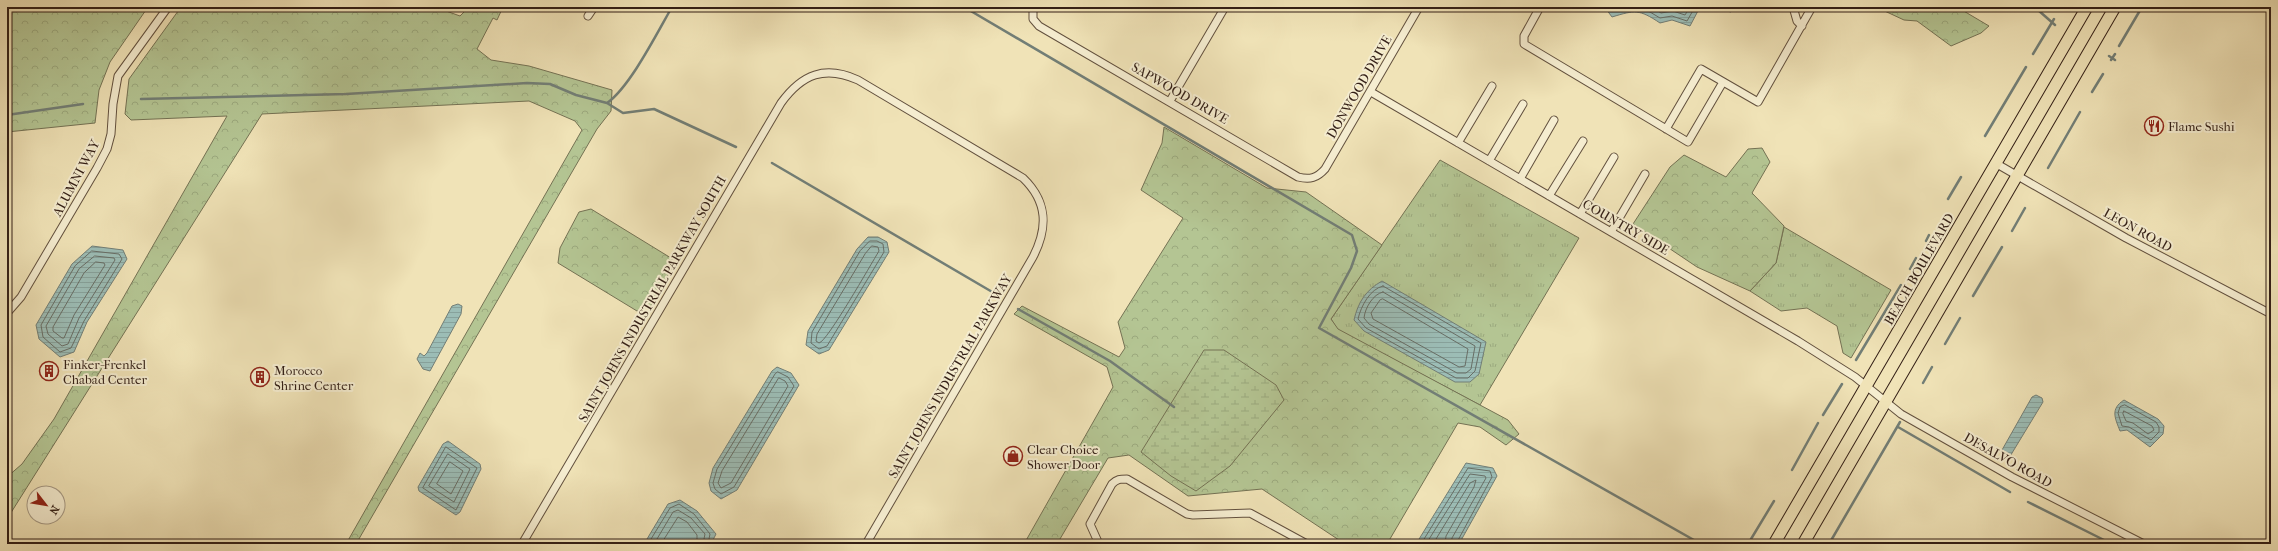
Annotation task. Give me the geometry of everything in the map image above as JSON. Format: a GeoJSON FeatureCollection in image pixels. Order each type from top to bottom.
{"type":"FeatureCollection","features":[{"type":"Feature","properties":{"kind":"highway","name":"BEACH BOULEVARD"},"geometry":{"type":"LineString","coordinates":[[1774,544],[1997,164],[2087,7]]}},
{"type":"Feature","properties":{"kind":"highway"},"geometry":{"type":"LineString","coordinates":[[1803,544],[2116,7]]}},
{"type":"Feature","properties":{"kind":"street","name":"ALUMNI WAY"},"geometry":{"type":"LineString","coordinates":[[7,313],[21,297],[107,149],[111,134],[113,104],[118,76],[168,7]]}},
{"type":"Feature","properties":{"kind":"street"},"geometry":{"type":"LineString","coordinates":[[588,16],[594,7]]}},
{"type":"Feature","properties":{"kind":"street","name":"SAPWOOD DRIVE"},"geometry":{"type":"LineString","coordinates":[[1033,7],[1033,19],[1039,26],[1298,177],[1306,180],[1318,177]]}},
{"type":"Feature","properties":{"kind":"street"},"geometry":{"type":"LineString","coordinates":[[1170,101],[1225,7]]}},
{"type":"Feature","properties":{"kind":"street","name":"DONWOOD DRIVE"},"geometry":{"type":"LineString","coordinates":[[1318,177],[1325,170],[1419,7]]}},
{"type":"Feature","properties":{"kind":"street"},"geometry":{"type":"LineString","coordinates":[[1540,7],[1524,36],[1524,44],[1688,142],[1723,82]]}},
{"type":"Feature","properties":{"kind":"street"},"geometry":{"type":"LineString","coordinates":[[1793,7],[1797,22],[1802,26]]}},
{"type":"Feature","properties":{"kind":"street"},"geometry":{"type":"LineString","coordinates":[[1666,129],[1701,69],[1758,102],[1812,7]]}},
{"type":"Feature","properties":{"kind":"street","name":"SAINT JOHNS INDUSTRIAL PARKWAY SOUTH"},"geometry":{"type":"LineString","coordinates":[[522,544],[781,103],[790,91],[800,82],[813,76],[835,73],[845,74],[858,80],[998,162],[1031,186],[1044,217]]}},
{"type":"Feature","properties":{"kind":"street"},"geometry":{"type":"LineString","coordinates":[[1458,143],[1492,86]]}},
{"type":"Feature","properties":{"kind":"street","name":"COUNTRY SIDE"},"geometry":{"type":"LineString","coordinates":[[1371,92],[1798,341],[1855,377],[1866,387]]}},
{"type":"Feature","properties":{"kind":"street"},"geometry":{"type":"LineString","coordinates":[[1489,161],[1523,104]]}},
{"type":"Feature","properties":{"kind":"street"},"geometry":{"type":"LineString","coordinates":[[1520,179],[1554,120]]}},
{"type":"Feature","properties":{"kind":"street"},"geometry":{"type":"LineString","coordinates":[[1549,196],[1583,141]]}},
{"type":"Feature","properties":{"kind":"street"},"geometry":{"type":"LineString","coordinates":[[1580,214],[1614,157]]}},
{"type":"Feature","properties":{"kind":"street","name":"LEON ROAD"},"geometry":{"type":"LineString","coordinates":[[1997,164],[2126,238],[2271,314]]}},
{"type":"Feature","properties":{"kind":"street"},"geometry":{"type":"LineString","coordinates":[[1610,232],[1645,174]]}},
{"type":"Feature","properties":{"kind":"street","name":"SAINT JOHNS INDUSTRIAL PARKWAY"},"geometry":{"type":"LineString","coordinates":[[866,544],[1033,257],[1042,237],[1044,217]]}},
{"type":"Feature","properties":{"kind":"street","name":"DESALVO ROAD"},"geometry":{"type":"LineString","coordinates":[[1866,387],[1901,414],[2012,477],[2144,544]]}},
{"type":"Feature","properties":{"kind":"street"},"geometry":{"type":"LineString","coordinates":[[1099,544],[1092,532],[1092,519],[1112,484],[1116,480],[1127,479],[1187,514],[1250,513],[1307,544]]}},
{"type":"Feature","properties":{"kind":"green space"},"geometry":{"type":"Polygon","coordinates":[[[7,7],[148,7],[110,62],[99,90],[95,123],[7,132],[7,7]]]}},
{"type":"Feature","properties":{"kind":"green space"},"geometry":{"type":"Polygon","coordinates":[[[181,7],[435,7],[460,16],[469,7],[503,7],[497,20],[493,18],[477,49],[491,60],[529,66],[612,90],[611,111],[597,129],[356,544],[346,544],[582,130],[575,121],[529,101],[262,114],[28,485],[26,485],[26,489],[7,519],[7,477],[22,464],[54,419],[227,116],[131,120],[125,114],[129,79],[181,7]]]}},
{"type":"Feature","properties":{"kind":"green space"},"geometry":{"type":"Polygon","coordinates":[[[1876,7],[1957,7],[1989,26],[1981,33],[1951,46],[1917,21],[1904,20],[1876,7]]]}},
{"type":"Feature","properties":{"kind":"green space"},"geometry":{"type":"Polygon","coordinates":[[[1164,127],[1267,188],[1306,192],[1382,245],[1331,319],[1338,329],[1508,420],[1519,434],[1506,445],[1480,427],[1458,423],[1387,544],[1345,544],[1262,489],[1188,496],[1129,455],[1108,458],[1057,544],[1024,544],[1113,387],[1107,367],[1014,314],[1022,306],[1119,357],[1125,348],[1118,322],[1183,218],[1141,190],[1162,143],[1164,127]]]}},
{"type":"Feature","properties":{"kind":"green space"},"geometry":{"type":"Polygon","coordinates":[[[1762,148],[1770,162],[1752,193],[1784,226],[1776,263],[1750,291],[1697,267],[1633,224],[1670,167],[1684,155],[1726,177],[1748,149],[1762,148]]]}},
{"type":"Feature","properties":{"kind":"green space"},"geometry":{"type":"Polygon","coordinates":[[[1440,160],[1579,238],[1480,405],[1338,330],[1331,319],[1440,160]]]}},
{"type":"Feature","properties":{"kind":"green space"},"geometry":{"type":"Polygon","coordinates":[[[591,209],[671,258],[674,264],[651,306],[637,311],[558,263],[560,248],[579,212],[591,209]]]}},
{"type":"Feature","properties":{"kind":"green space"},"geometry":{"type":"Polygon","coordinates":[[[1784,227],[1891,290],[1851,358],[1843,353],[1837,326],[1807,308],[1781,311],[1750,291],[1776,263],[1784,227]]]}},
{"type":"Feature","properties":{"kind":"green space"},"geometry":{"type":"Polygon","coordinates":[[[1204,350],[1224,350],[1276,385],[1284,400],[1230,466],[1196,491],[1171,476],[1141,452],[1204,350]]]}},
{"type":"Feature","properties":{"kind":"water"},"geometry":{"type":"Polygon","coordinates":[[[1607,7],[1730,7],[1731,12],[1713,8],[1699,9],[1690,26],[1672,20],[1660,23],[1647,15],[1637,12],[1612,17],[1606,9],[1607,7]]]}},
{"type":"Feature","properties":{"kind":"water"},"geometry":{"type":"Polygon","coordinates":[[[868,237],[878,237],[887,242],[889,252],[829,350],[819,354],[806,345],[808,331],[857,249],[868,237]]]}},
{"type":"Feature","properties":{"kind":"water"},"geometry":{"type":"Polygon","coordinates":[[[92,246],[123,250],[127,259],[87,322],[74,352],[60,357],[39,339],[36,325],[72,264],[92,246]]]}},
{"type":"Feature","properties":{"kind":"water"},"geometry":{"type":"Polygon","coordinates":[[[1382,281],[1486,342],[1479,374],[1470,382],[1455,382],[1364,331],[1354,320],[1360,302],[1371,288],[1382,281]]]}},
{"type":"Feature","properties":{"kind":"water"},"geometry":{"type":"Polygon","coordinates":[[[458,304],[462,306],[461,314],[430,371],[423,369],[417,359],[420,353],[424,356],[427,353],[452,306],[458,304]]]}},
{"type":"Feature","properties":{"kind":"water"},"geometry":{"type":"Polygon","coordinates":[[[777,367],[791,373],[799,385],[737,490],[721,499],[711,491],[709,483],[713,468],[772,371],[777,367]]]}},
{"type":"Feature","properties":{"kind":"water"},"geometry":{"type":"Polygon","coordinates":[[[2036,395],[2042,398],[2043,402],[2009,458],[2003,455],[2002,450],[2032,397],[2036,395]]]}},
{"type":"Feature","properties":{"kind":"water"},"geometry":{"type":"Polygon","coordinates":[[[2124,400],[2158,419],[2164,426],[2163,434],[2150,447],[2127,430],[2120,431],[2115,418],[2115,410],[2124,400]]]}},
{"type":"Feature","properties":{"kind":"water"},"geometry":{"type":"Polygon","coordinates":[[[448,441],[480,464],[481,469],[460,512],[456,515],[419,491],[418,487],[443,444],[448,441]]]}},
{"type":"Feature","properties":{"kind":"water"},"geometry":{"type":"Polygon","coordinates":[[[1466,463],[1493,468],[1497,476],[1459,544],[1416,544],[1466,463]]]}},
{"type":"Feature","properties":{"kind":"water"},"geometry":{"type":"Polygon","coordinates":[[[680,500],[697,511],[716,534],[711,544],[644,544],[668,504],[680,500]]]}},
{"type":"Feature","properties":{"kind":"waterway"},"geometry":{"type":"LineString","coordinates":[[141,99],[346,94],[527,83],[550,84],[576,95],[607,103],[625,85],[634,72],[672,7]]}},
{"type":"Feature","properties":{"kind":"waterway"},"geometry":{"type":"LineString","coordinates":[[964,7],[1352,235],[1357,251],[1351,268],[1319,328],[1701,544]]}},
{"type":"Feature","properties":{"kind":"waterway"},"geometry":{"type":"LineString","coordinates":[[2040,7],[2038,10],[2055,25]]}},
{"type":"Feature","properties":{"kind":"waterway"},"geometry":{"type":"LineString","coordinates":[[2119,46],[2142,7]]}},
{"type":"Feature","properties":{"kind":"waterway"},"geometry":{"type":"LineString","coordinates":[[2033,54],[2054,19]]}},
{"type":"Feature","properties":{"kind":"waterway"},"geometry":{"type":"LineString","coordinates":[[2111,60],[2115,54]]}},
{"type":"Feature","properties":{"kind":"waterway"},"geometry":{"type":"LineString","coordinates":[[2109,56],[2115,60]]}},
{"type":"Feature","properties":{"kind":"waterway"},"geometry":{"type":"LineString","coordinates":[[1985,136],[2026,67]]}},
{"type":"Feature","properties":{"kind":"waterway"},"geometry":{"type":"LineString","coordinates":[[2092,92],[2103,74]]}},
{"type":"Feature","properties":{"kind":"waterway"},"geometry":{"type":"LineString","coordinates":[[607,103],[623,113],[654,109],[736,147]]}},
{"type":"Feature","properties":{"kind":"waterway"},"geometry":{"type":"LineString","coordinates":[[7,115],[83,104]]}},
{"type":"Feature","properties":{"kind":"waterway"},"geometry":{"type":"LineString","coordinates":[[2048,168],[2080,112]]}},
{"type":"Feature","properties":{"kind":"waterway"},"geometry":{"type":"LineString","coordinates":[[772,163],[994,293]]}},
{"type":"Feature","properties":{"kind":"waterway"},"geometry":{"type":"LineString","coordinates":[[1948,199],[1961,177]]}},
{"type":"Feature","properties":{"kind":"waterway"},"geometry":{"type":"LineString","coordinates":[[2012,231],[2025,208]]}},
{"type":"Feature","properties":{"kind":"waterway"},"geometry":{"type":"LineString","coordinates":[[1926,241],[1929,235]]}},
{"type":"Feature","properties":{"kind":"waterway"},"geometry":{"type":"LineString","coordinates":[[1973,296],[2002,247]]}},
{"type":"Feature","properties":{"kind":"waterway"},"geometry":{"type":"LineString","coordinates":[[1910,269],[1916,258]]}},
{"type":"Feature","properties":{"kind":"waterway"},"geometry":{"type":"LineString","coordinates":[[1856,360],[1901,285]]}},
{"type":"Feature","properties":{"kind":"waterway"},"geometry":{"type":"LineString","coordinates":[[1018,309],[1110,361],[1174,407]]}},
{"type":"Feature","properties":{"kind":"waterway"},"geometry":{"type":"LineString","coordinates":[[1945,344],[1960,318]]}},
{"type":"Feature","properties":{"kind":"waterway"},"geometry":{"type":"LineString","coordinates":[[1923,383],[1932,367]]}},
{"type":"Feature","properties":{"kind":"waterway"},"geometry":{"type":"LineString","coordinates":[[1823,415],[1842,384]]}},
{"type":"Feature","properties":{"kind":"waterway"},"geometry":{"type":"LineString","coordinates":[[1829,544],[1900,422]]}},
{"type":"Feature","properties":{"kind":"waterway"},"geometry":{"type":"LineString","coordinates":[[1792,470],[1818,423]]}},
{"type":"Feature","properties":{"kind":"waterway"},"geometry":{"type":"LineString","coordinates":[[1898,427],[2010,492]]}},
{"type":"Feature","properties":{"kind":"waterway"},"geometry":{"type":"LineString","coordinates":[[1748,544],[1774,501]]}},
{"type":"Feature","properties":{"kind":"waterway"},"geometry":{"type":"LineString","coordinates":[[2028,502],[2112,544]]}},
{"type":"Feature","properties":{"kind":"place","name":"Flame Sushi"},"geometry":{"type":"Point","coordinates":[2154,126]}},
{"type":"Feature","properties":{"kind":"place","name":"Finker-Frenkel Chabad Center"},"geometry":{"type":"Point","coordinates":[49,371]}},
{"type":"Feature","properties":{"kind":"place","name":"Morocco Shrine Center"},"geometry":{"type":"Point","coordinates":[260,377]}},
{"type":"Feature","properties":{"kind":"place","name":"Clear Choice Shower Door"},"geometry":{"type":"Point","coordinates":[1013,456]}}]}
